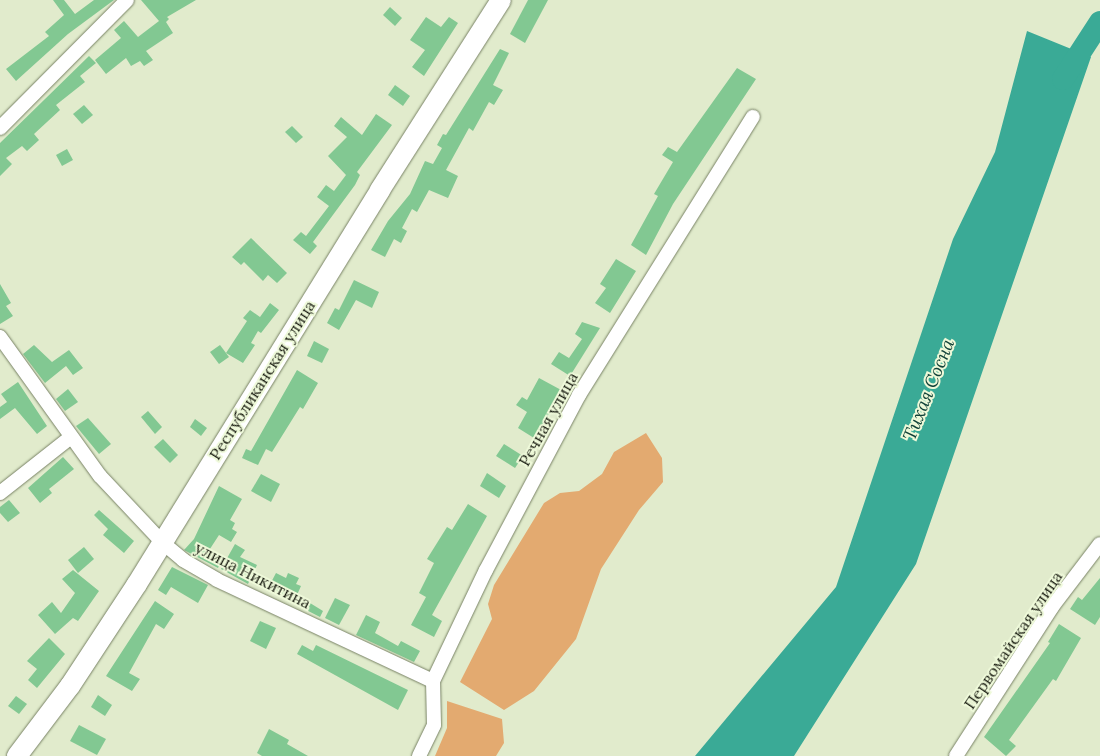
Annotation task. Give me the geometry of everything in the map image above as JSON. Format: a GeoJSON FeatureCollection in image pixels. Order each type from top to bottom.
{"type":"FeatureCollection","features":[{"type":"Feature","properties":{"kind":"street"},"geometry":{"type":"LineString","coordinates":[[0,128],[127,0]]}},
{"type":"Feature","properties":{"kind":"street","name":"Республиканская улица"},"geometry":{"type":"LineString","coordinates":[[17,756],[70,686],[163,543],[498,1]]}},
{"type":"Feature","properties":{"kind":"street","name":"Речная улица"},"geometry":{"type":"LineString","coordinates":[[419,756],[434,724],[433,681],[486,570],[579,395],[753,117]]}},
{"type":"Feature","properties":{"kind":"street","name":"улица Никитина"},"geometry":{"type":"LineString","coordinates":[[0,337],[100,476],[163,543],[217,580],[433,681]]}},
{"type":"Feature","properties":{"kind":"street"},"geometry":{"type":"LineString","coordinates":[[0,493],[71,437]]}},
{"type":"Feature","properties":{"kind":"street","name":"Первомайская улица"},"geometry":{"type":"LineString","coordinates":[[956,756],[1052,607],[1100,544]]}},
{"type":"Feature","properties":{"kind":"shaded area"},"geometry":{"type":"Polygon","coordinates":[[[646,433],[662,458],[663,482],[639,510],[601,569],[576,639],[534,691],[504,710],[460,682],[492,619],[488,604],[494,585],[544,503],[560,493],[579,491],[602,474],[614,452],[646,433]]]}},
{"type":"Feature","properties":{"kind":"shaded area"},"geometry":{"type":"Polygon","coordinates":[[[447,701],[502,719],[504,743],[496,756],[435,756],[447,728],[447,701]]]}},
{"type":"Feature","properties":{"kind":"water"},"geometry":{"type":"Polygon","coordinates":[[[1027,31],[1091,57],[916,564],[794,756],[695,756],[836,587],[953,239],[995,152],[1027,31]]]}},
{"type":"Feature","properties":{"kind":"building"},"geometry":{"type":"Polygon","coordinates":[[[53,0],[64,0],[75,14],[94,0],[114,0],[68,34],[16,81],[6,69],[49,36],[45,32],[64,15],[53,0]]]}},
{"type":"Feature","properties":{"kind":"building"},"geometry":{"type":"Polygon","coordinates":[[[141,0],[196,0],[167,17],[169,19],[166,22],[173,33],[146,51],[153,60],[144,66],[140,61],[131,66],[126,58],[106,74],[95,60],[121,38],[114,30],[124,21],[138,37],[159,21],[141,0]]]}},
{"type":"Feature","properties":{"kind":"building"},"geometry":{"type":"Polygon","coordinates":[[[528,0],[548,0],[525,43],[510,34],[528,0]]]}},
{"type":"Feature","properties":{"kind":"building"},"geometry":{"type":"Polygon","coordinates":[[[390,7],[402,18],[395,26],[383,15],[390,7]]]}},
{"type":"Feature","properties":{"kind":"building"},"geometry":{"type":"Polygon","coordinates":[[[426,17],[441,27],[449,17],[458,23],[424,76],[412,67],[425,50],[410,40],[426,17]]]}},
{"type":"Feature","properties":{"kind":"building"},"geometry":{"type":"Polygon","coordinates":[[[500,49],[509,53],[493,85],[503,90],[494,105],[489,102],[473,131],[469,128],[446,170],[458,176],[448,198],[429,190],[417,212],[412,209],[402,228],[407,231],[401,243],[394,239],[385,257],[371,250],[388,221],[410,194],[425,161],[433,164],[442,148],[437,145],[443,134],[446,135],[500,49]]]}},
{"type":"Feature","properties":{"kind":"building"},"geometry":{"type":"Polygon","coordinates":[[[89,56],[96,63],[80,76],[85,82],[56,105],[60,110],[34,134],[39,140],[27,151],[22,146],[6,158],[12,164],[0,176],[0,143],[89,56]]]}},
{"type":"Feature","properties":{"kind":"building"},"geometry":{"type":"Polygon","coordinates":[[[737,68],[756,79],[673,204],[646,255],[631,245],[658,196],[654,194],[673,162],[662,155],[668,147],[677,152],[737,68]]]}},
{"type":"Feature","properties":{"kind":"building"},"geometry":{"type":"Polygon","coordinates":[[[395,85],[410,96],[403,106],[388,95],[395,85]]]}},
{"type":"Feature","properties":{"kind":"building"},"geometry":{"type":"Polygon","coordinates":[[[84,105],[93,115],[82,124],[73,114],[84,105]]]}},
{"type":"Feature","properties":{"kind":"building"},"geometry":{"type":"Polygon","coordinates":[[[376,114],[392,125],[357,172],[360,175],[355,185],[313,242],[317,246],[310,254],[293,240],[301,232],[306,236],[329,206],[317,197],[326,185],[334,191],[346,175],[328,156],[347,137],[334,126],[341,117],[362,135],[376,114]]]}},
{"type":"Feature","properties":{"kind":"building"},"geometry":{"type":"Polygon","coordinates":[[[292,126],[303,137],[296,143],[285,132],[292,126]]]}},
{"type":"Feature","properties":{"kind":"building"},"geometry":{"type":"Polygon","coordinates":[[[67,149],[73,160],[62,166],[56,155],[67,149]]]}},
{"type":"Feature","properties":{"kind":"building"},"geometry":{"type":"Polygon","coordinates":[[[251,238],[287,273],[277,283],[268,275],[263,281],[244,262],[241,265],[232,257],[251,238]]]}},
{"type":"Feature","properties":{"kind":"building"},"geometry":{"type":"Polygon","coordinates":[[[616,259],[636,271],[610,313],[595,303],[606,288],[600,284],[616,259]]]}},
{"type":"Feature","properties":{"kind":"building"},"geometry":{"type":"Polygon","coordinates":[[[354,280],[379,292],[372,308],[356,300],[339,330],[327,323],[335,308],[339,310],[354,280]]]}},
{"type":"Feature","properties":{"kind":"building"},"geometry":{"type":"Polygon","coordinates":[[[0,284],[11,303],[6,306],[13,316],[0,324],[0,284]]]}},
{"type":"Feature","properties":{"kind":"building"},"geometry":{"type":"Polygon","coordinates":[[[270,303],[279,310],[261,333],[258,331],[251,343],[255,345],[243,363],[226,353],[247,321],[243,318],[250,310],[260,317],[270,303]]]}},
{"type":"Feature","properties":{"kind":"building"},"geometry":{"type":"Polygon","coordinates":[[[582,322],[600,328],[570,376],[551,364],[559,352],[569,358],[582,339],[575,334],[582,322]]]}},
{"type":"Feature","properties":{"kind":"building"},"geometry":{"type":"Polygon","coordinates":[[[314,341],[329,349],[322,363],[307,356],[314,341]]]}},
{"type":"Feature","properties":{"kind":"building"},"geometry":{"type":"Polygon","coordinates":[[[34,345],[52,362],[69,350],[83,368],[73,375],[66,366],[45,383],[23,354],[34,345]]]}},
{"type":"Feature","properties":{"kind":"building"},"geometry":{"type":"Polygon","coordinates":[[[220,345],[229,357],[219,364],[210,352],[220,345]]]}},
{"type":"Feature","properties":{"kind":"building"},"geometry":{"type":"Polygon","coordinates":[[[297,370],[318,383],[303,409],[300,407],[272,452],[266,449],[258,465],[242,458],[246,449],[251,451],[297,370]]]}},
{"type":"Feature","properties":{"kind":"building"},"geometry":{"type":"Polygon","coordinates":[[[539,378],[563,391],[534,438],[518,428],[527,412],[516,405],[522,397],[527,400],[539,378]]]}},
{"type":"Feature","properties":{"kind":"building"},"geometry":{"type":"Polygon","coordinates":[[[18,382],[47,426],[37,434],[15,408],[0,419],[0,407],[7,402],[1,394],[18,382]]]}},
{"type":"Feature","properties":{"kind":"building"},"geometry":{"type":"Polygon","coordinates":[[[68,389],[78,402],[65,411],[56,399],[68,389]]]}},
{"type":"Feature","properties":{"kind":"building"},"geometry":{"type":"Polygon","coordinates":[[[148,411],[162,427],[155,434],[141,417],[148,411]]]}},
{"type":"Feature","properties":{"kind":"building"},"geometry":{"type":"Polygon","coordinates":[[[88,418],[111,444],[99,454],[76,426],[88,418]]]}},
{"type":"Feature","properties":{"kind":"building"},"geometry":{"type":"Polygon","coordinates":[[[195,419],[207,428],[201,436],[190,427],[195,419]]]}},
{"type":"Feature","properties":{"kind":"building"},"geometry":{"type":"Polygon","coordinates":[[[163,439],[178,455],[170,463],[154,447],[163,439]]]}},
{"type":"Feature","properties":{"kind":"building"},"geometry":{"type":"Polygon","coordinates":[[[504,444],[523,456],[515,468],[496,456],[504,444]]]}},
{"type":"Feature","properties":{"kind":"building"},"geometry":{"type":"Polygon","coordinates":[[[63,457],[74,469],[49,489],[52,493],[40,503],[28,488],[63,457]]]}},
{"type":"Feature","properties":{"kind":"building"},"geometry":{"type":"Polygon","coordinates":[[[487,473],[506,486],[499,498],[480,486],[487,473]]]}},
{"type":"Feature","properties":{"kind":"building"},"geometry":{"type":"Polygon","coordinates":[[[261,474],[280,484],[271,502],[251,491],[261,474]]]}},
{"type":"Feature","properties":{"kind":"building"},"geometry":{"type":"Polygon","coordinates":[[[219,486],[242,499],[230,520],[235,523],[232,529],[237,532],[231,542],[219,535],[208,552],[222,559],[218,568],[184,550],[194,539],[219,486]]]}},
{"type":"Feature","properties":{"kind":"building"},"geometry":{"type":"Polygon","coordinates":[[[9,500],[20,513],[8,522],[0,513],[0,507],[9,500]]]}},
{"type":"Feature","properties":{"kind":"building"},"geometry":{"type":"Polygon","coordinates":[[[468,504],[487,516],[432,615],[442,621],[434,637],[411,625],[426,597],[419,593],[434,563],[427,559],[447,527],[452,530],[468,504]]]}},
{"type":"Feature","properties":{"kind":"building"},"geometry":{"type":"Polygon","coordinates":[[[99,510],[134,541],[124,553],[103,535],[108,529],[94,515],[99,510]]]}},
{"type":"Feature","properties":{"kind":"building"},"geometry":{"type":"Polygon","coordinates":[[[235,544],[245,550],[240,557],[257,565],[248,584],[221,569],[235,544]]]}},
{"type":"Feature","properties":{"kind":"building"},"geometry":{"type":"Polygon","coordinates":[[[84,547],[94,559],[78,573],[68,560],[84,547]]]}},
{"type":"Feature","properties":{"kind":"building"},"geometry":{"type":"Polygon","coordinates":[[[172,567],[208,585],[198,603],[171,587],[166,595],[158,590],[172,567]]]}},
{"type":"Feature","properties":{"kind":"building"},"geometry":{"type":"Polygon","coordinates":[[[73,570],[99,591],[78,621],[73,618],[55,634],[38,615],[52,602],[61,613],[75,593],[62,579],[73,570]]]}},
{"type":"Feature","properties":{"kind":"building"},"geometry":{"type":"Polygon","coordinates":[[[276,573],[286,578],[288,573],[299,578],[296,584],[301,586],[297,595],[323,611],[320,617],[267,590],[276,573]]]}},
{"type":"Feature","properties":{"kind":"building"},"geometry":{"type":"Polygon","coordinates":[[[1100,578],[1100,617],[1095,625],[1070,609],[1078,597],[1082,600],[1100,578]]]}},
{"type":"Feature","properties":{"kind":"building"},"geometry":{"type":"Polygon","coordinates":[[[335,598],[350,605],[339,625],[325,618],[335,598]]]}},
{"type":"Feature","properties":{"kind":"building"},"geometry":{"type":"Polygon","coordinates":[[[155,601],[174,614],[164,629],[156,624],[129,673],[140,679],[132,691],[106,676],[155,601]]]}},
{"type":"Feature","properties":{"kind":"building"},"geometry":{"type":"Polygon","coordinates":[[[366,615],[380,622],[375,633],[398,646],[401,641],[420,651],[414,662],[356,635],[366,615]]]}},
{"type":"Feature","properties":{"kind":"building"},"geometry":{"type":"Polygon","coordinates":[[[260,621],[276,628],[266,649],[250,641],[260,621]]]}},
{"type":"Feature","properties":{"kind":"building"},"geometry":{"type":"Polygon","coordinates":[[[1059,624],[1081,638],[1056,681],[1053,679],[1009,740],[1016,746],[1006,756],[984,737],[1050,643],[1048,642],[1059,624]]]}},
{"type":"Feature","properties":{"kind":"building"},"geometry":{"type":"Polygon","coordinates":[[[49,638],[65,654],[37,688],[28,680],[37,669],[27,661],[49,638]]]}},
{"type":"Feature","properties":{"kind":"building"},"geometry":{"type":"Polygon","coordinates":[[[302,645],[313,651],[316,645],[408,690],[398,710],[297,654],[302,645]]]}},
{"type":"Feature","properties":{"kind":"building"},"geometry":{"type":"Polygon","coordinates":[[[98,695],[112,705],[105,716],[91,707],[98,695]]]}},
{"type":"Feature","properties":{"kind":"building"},"geometry":{"type":"Polygon","coordinates":[[[16,696],[27,704],[19,714],[8,706],[16,696]]]}},
{"type":"Feature","properties":{"kind":"building"},"geometry":{"type":"Polygon","coordinates":[[[79,725],[106,739],[97,755],[70,741],[79,725]]]}},
{"type":"Feature","properties":{"kind":"building"},"geometry":{"type":"Polygon","coordinates":[[[269,729],[289,740],[287,744],[308,756],[262,756],[257,753],[269,729]]]}},
{"type":"Feature","properties":{"kind":"waterway","name":"Тихая Сосна"},"geometry":{"type":"LineString","coordinates":[[1063,79],[1100,22]]}}]}
